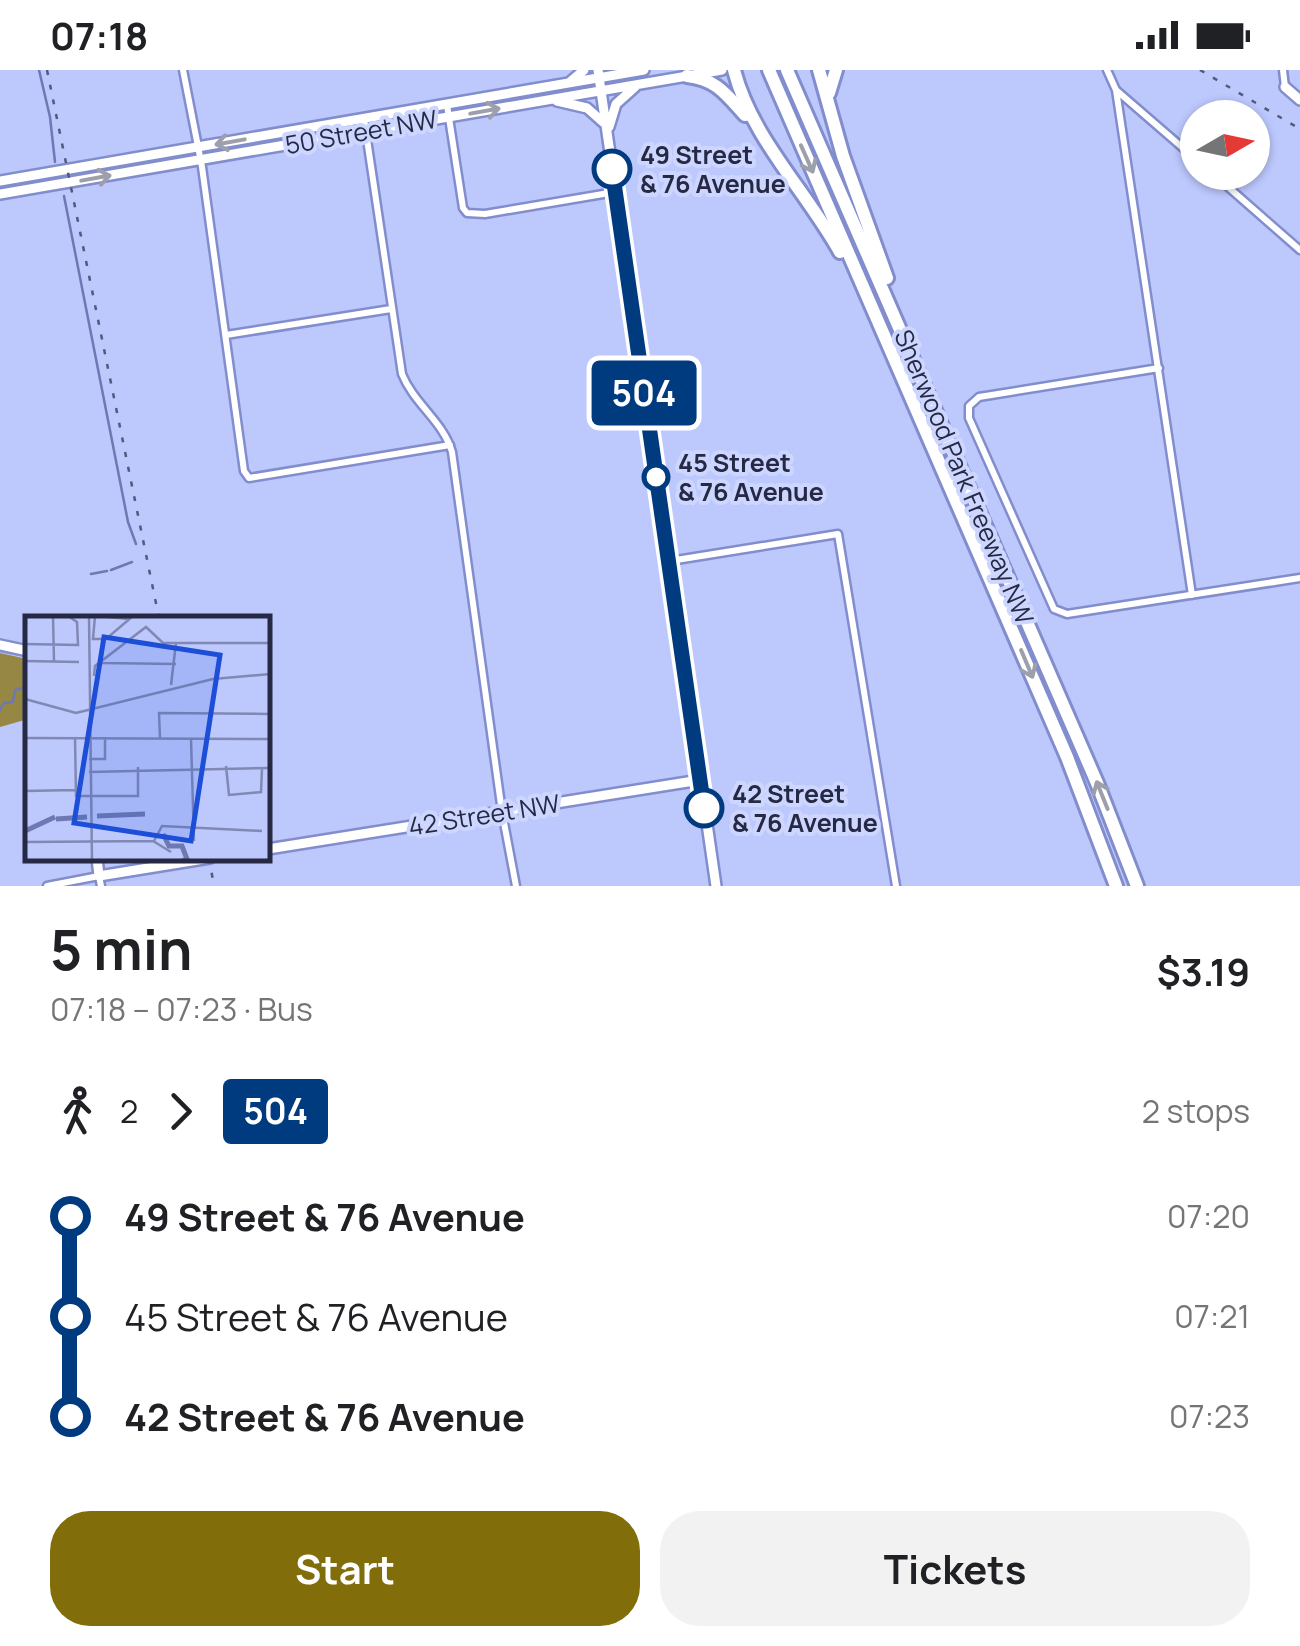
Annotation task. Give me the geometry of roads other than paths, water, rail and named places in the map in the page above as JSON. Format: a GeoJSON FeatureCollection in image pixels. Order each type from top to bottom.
{"type":"FeatureCollection","features":[{"type":"Feature","properties":{"kind":"highway"},"geometry":{"type":"LineString","coordinates":[[734,70],[742,100],[760,132],[818,214],[865,292]]}},
{"type":"Feature","properties":{"kind":"highway","name":"Sherwood Park Freeway NW"},"geometry":{"type":"LineString","coordinates":[[769,70],[1067,757],[1116,886]]}},
{"type":"Feature","properties":{"kind":"highway","name":"Sherwood Park Freeway NW"},"geometry":{"type":"LineString","coordinates":[[787,70],[1084,752],[1138,886]]}},
{"type":"Feature","properties":{"kind":"highway"},"geometry":{"type":"LineString","coordinates":[[819,70],[843,156],[900,313],[902,333]]}},
{"type":"Feature","properties":{"kind":"highway"},"geometry":{"type":"LineString","coordinates":[[829,106],[830,84],[836,70]]}},
{"type":"Feature","properties":{"kind":"highway"},"geometry":{"type":"LineString","coordinates":[[687,76],[710,80],[719,86],[760,132]]}},
{"type":"Feature","properties":{"kind":"main road"},"geometry":{"type":"LineString","coordinates":[[568,84],[584,70]]}},
{"type":"Feature","properties":{"kind":"main road","name":"50 Street NW"},"geometry":{"type":"LineString","coordinates":[[0,182],[568,84],[598,74],[644,70]]}},
{"type":"Feature","properties":{"kind":"main road","name":"50 Street NW"},"geometry":{"type":"LineString","coordinates":[[0,194],[722,70]]}},
{"type":"Feature","properties":{"kind":"main road"},"geometry":{"type":"LineString","coordinates":[[598,74],[716,886]]}},
{"type":"Feature","properties":{"kind":"main road"},"geometry":{"type":"LineString","coordinates":[[606,129],[616,104],[640,84]]}},
{"type":"Feature","properties":{"kind":"main road"},"geometry":{"type":"LineString","coordinates":[[1285,87],[1300,100]]}},
{"type":"Feature","properties":{"kind":"main road"},"geometry":{"type":"LineString","coordinates":[[549,100],[588,108],[606,129]]}},
{"type":"Feature","properties":{"kind":"main road"},"geometry":{"type":"LineString","coordinates":[[0,646],[25,650]]}},
{"type":"Feature","properties":{"kind":"main road","name":"42 Street NW"},"geometry":{"type":"LineString","coordinates":[[270,849],[700,780]]}},
{"type":"Feature","properties":{"kind":"main road"},"geometry":{"type":"LineString","coordinates":[[100,881],[196,861]]}},
{"type":"Feature","properties":{"kind":"street"},"geometry":{"type":"LineString","coordinates":[[184,70],[248,478],[450,445]]}},
{"type":"Feature","properties":{"kind":"street"},"geometry":{"type":"LineString","coordinates":[[1108,70],[1116,90],[1192,594]]}},
{"type":"Feature","properties":{"kind":"street"},"geometry":{"type":"LineString","coordinates":[[1283,70],[1285,87]]}},
{"type":"Feature","properties":{"kind":"street"},"geometry":{"type":"LineString","coordinates":[[1116,90],[1180,145]]}},
{"type":"Feature","properties":{"kind":"street"},"geometry":{"type":"LineString","coordinates":[[447,104],[467,214],[615,192]]}},
{"type":"Feature","properties":{"kind":"street"},"geometry":{"type":"LineString","coordinates":[[364,118],[391,309],[406,383],[417,402],[444,431],[450,445],[516,886]]}},
{"type":"Feature","properties":{"kind":"street"},"geometry":{"type":"LineString","coordinates":[[1232,190],[1300,250]]}},
{"type":"Feature","properties":{"kind":"street"},"geometry":{"type":"LineString","coordinates":[[226,335],[391,309]]}},
{"type":"Feature","properties":{"kind":"street"},"geometry":{"type":"LineString","coordinates":[[1159,368],[979,398],[969,406],[970,418],[1056,612],[1067,614],[1300,578]]}},
{"type":"Feature","properties":{"kind":"street"},"geometry":{"type":"LineString","coordinates":[[668,562],[838,534],[896,886]]}},
{"type":"Feature","properties":{"kind":"street"},"geometry":{"type":"LineString","coordinates":[[46,886],[100,881]]}},
{"type":"Feature","properties":{"kind":"waterway"},"geometry":{"type":"LineString","coordinates":[[39,70],[55,162]]}},
{"type":"Feature","properties":{"kind":"waterway"},"geometry":{"type":"LineString","coordinates":[[64,196],[128,522],[136,544]]}},
{"type":"Feature","properties":{"kind":"waterway"},"geometry":{"type":"LineString","coordinates":[[111,570],[132,562]]}},
{"type":"Feature","properties":{"kind":"waterway"},"geometry":{"type":"LineString","coordinates":[[91,574],[107,571]]}},
{"type":"Feature","properties":{"kind":"waterway"},"geometry":{"type":"LineString","coordinates":[[0,710],[4,703],[13,702],[15,690],[25,684]]}},
{"type":"Feature","properties":{"kind":"railway"},"geometry":{"type":"LineString","coordinates":[[47,70],[159,616]]}},
{"type":"Feature","properties":{"kind":"railway"},"geometry":{"type":"LineString","coordinates":[[1200,70],[1300,129]]}},
{"type":"Feature","properties":{"kind":"railway"},"geometry":{"type":"LineString","coordinates":[[210,861],[214,886]]}},
{"type":"Feature","properties":{"kind":"place","name":"49 Street & 76 Avenue"},"geometry":{"type":"Point","coordinates":[612,169]}},
{"type":"Feature","properties":{"kind":"place","name":"45 Street & 76 Avenue"},"geometry":{"type":"Point","coordinates":[656,477]}},
{"type":"Feature","properties":{"kind":"place","name":"42 Street & 76 Avenue"},"geometry":{"type":"Point","coordinates":[704,808]}}]}
